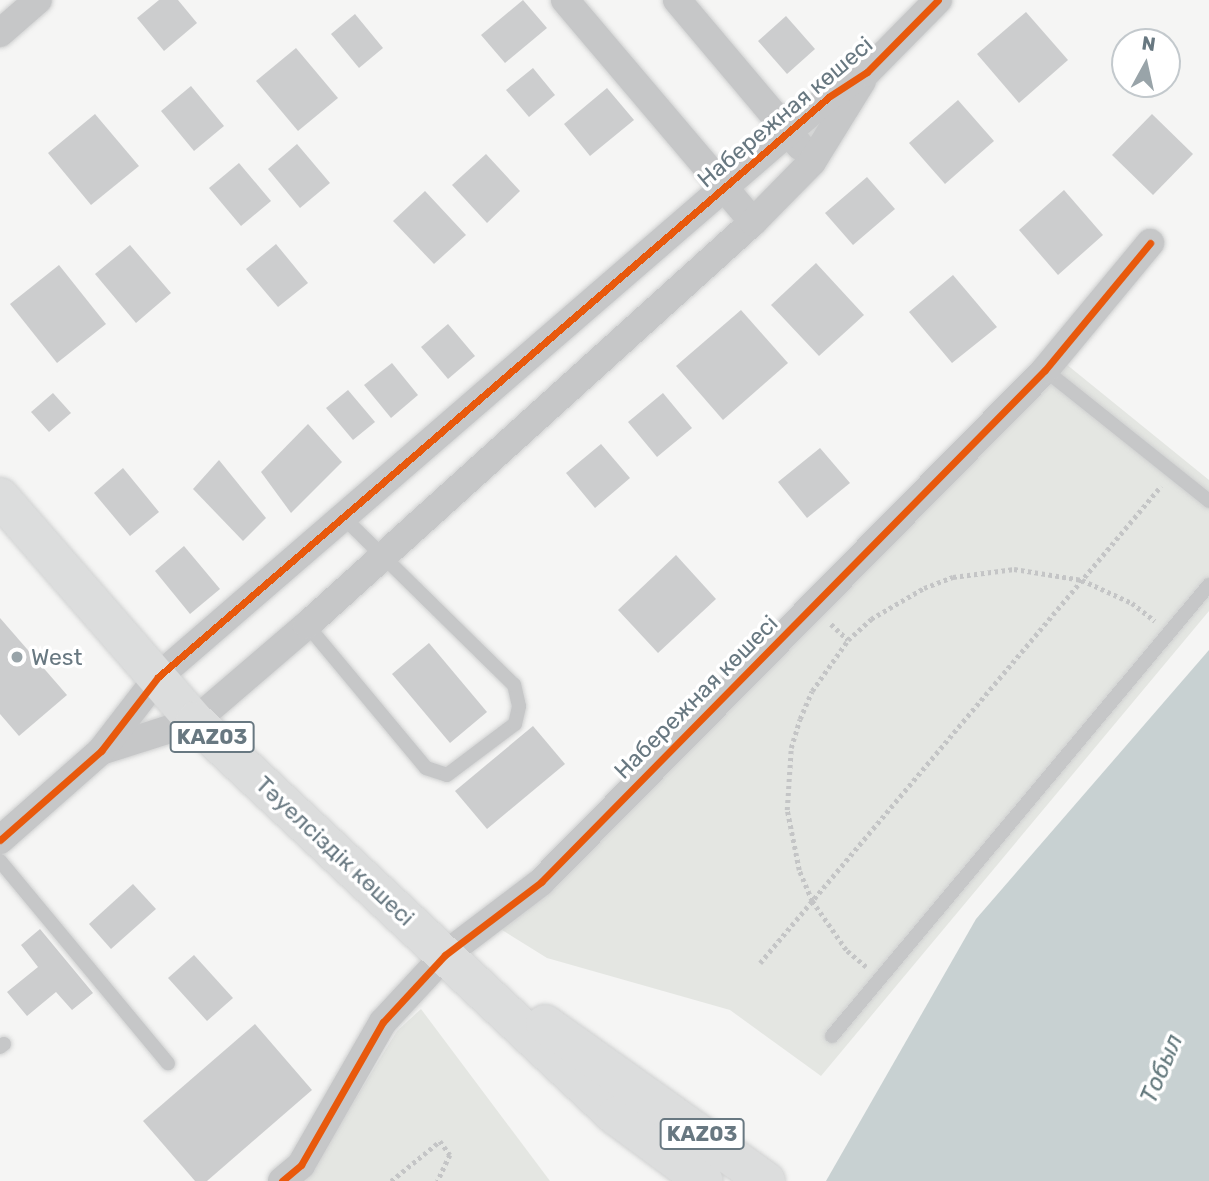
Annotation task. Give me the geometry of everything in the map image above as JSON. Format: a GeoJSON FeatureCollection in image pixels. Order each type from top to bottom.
{"type":"FeatureCollection","features":[{"type":"Feature","properties":{"kind":"main road","name":"Тәуелсіздік көшесі"},"geometry":{"type":"LineString","coordinates":[[0,498],[195,721],[445,955]]}},
{"type":"Feature","properties":{"kind":"main road","name":"KАZ03"},"geometry":{"type":"LineString","coordinates":[[445,955],[627,1102],[704,1181]]}},
{"type":"Feature","properties":{"kind":"main road","name":"KАZ03"},"geometry":{"type":"LineString","coordinates":[[627,1102],[766,1181]]}},
{"type":"Feature","properties":{"kind":"street"},"geometry":{"type":"LineString","coordinates":[[0,33],[38,0]]}},
{"type":"Feature","properties":{"kind":"street"},"geometry":{"type":"LineString","coordinates":[[565,0],[753,222]]}},
{"type":"Feature","properties":{"kind":"street"},"geometry":{"type":"LineString","coordinates":[[677,0],[789,131],[812,162]]}},
{"type":"Feature","properties":{"kind":"street","name":"Набережная көшесі"},"geometry":{"type":"LineString","coordinates":[[0,840],[101,751],[158,677],[830,96],[867,72],[938,0]]}},
{"type":"Feature","properties":{"kind":"street"},"geometry":{"type":"LineString","coordinates":[[101,751],[195,721],[307,625],[753,222],[812,162],[867,72]]}},
{"type":"Feature","properties":{"kind":"street","name":"Набережная көшесі"},"geometry":{"type":"LineString","coordinates":[[282,1181],[302,1165],[383,1022],[445,955],[541,882],[1045,370],[1150,243]]}},
{"type":"Feature","properties":{"kind":"lane"},"geometry":{"type":"LineString","coordinates":[[1045,370],[1209,501]]}},
{"type":"Feature","properties":{"kind":"lane"},"geometry":{"type":"LineString","coordinates":[[307,625],[426,768],[447,775],[514,724],[519,706],[514,685],[385,555],[343,517]]}},
{"type":"Feature","properties":{"kind":"lane"},"geometry":{"type":"LineString","coordinates":[[832,1036],[1209,585]]}},
{"type":"Feature","properties":{"kind":"lane"},"geometry":{"type":"LineString","coordinates":[[0,861],[168,1063]]}},
{"type":"Feature","properties":{"kind":"path"},"geometry":{"type":"LineString","coordinates":[[760,963],[1172,472]]}},
{"type":"Feature","properties":{"kind":"path"},"geometry":{"type":"LineString","coordinates":[[880,978],[846,950],[812,901],[791,841],[787,779],[804,709],[828,664],[848,640],[896,602],[953,577],[1014,569],[1082,580],[1132,603],[1170,632]]}},
{"type":"Feature","properties":{"kind":"path"},"geometry":{"type":"LineString","coordinates":[[391,1181],[440,1141],[450,1155],[438,1181]]}},
{"type":"Feature","properties":{"kind":"shaded area"},"geometry":{"type":"Polygon","coordinates":[[[1066,364],[1209,480],[1209,611],[821,1076],[730,1010],[547,958],[499,928],[1066,364]]]}},
{"type":"Feature","properties":{"kind":"shaded area"},"geometry":{"type":"Polygon","coordinates":[[[421,1009],[550,1181],[291,1181],[318,1160],[397,1031],[421,1009]]]}},
{"type":"Feature","properties":{"kind":"water","name":"Тобыл"},"geometry":{"type":"Polygon","coordinates":[[[1209,650],[1209,1181],[826,1181],[976,919],[1209,650]]]}},
{"type":"Feature","properties":{"kind":"building"},"geometry":{"type":"Polygon","coordinates":[[[159,0],[178,0],[197,23],[164,51],[137,18],[159,0]]]}},
{"type":"Feature","properties":{"kind":"building"},"geometry":{"type":"Polygon","coordinates":[[[523,0],[547,28],[505,63],[481,35],[523,0]]]}},
{"type":"Feature","properties":{"kind":"building"},"geometry":{"type":"Polygon","coordinates":[[[1026,12],[1068,60],[1019,103],[977,54],[1026,12]]]}},
{"type":"Feature","properties":{"kind":"building"},"geometry":{"type":"Polygon","coordinates":[[[355,14],[383,48],[359,68],[331,34],[355,14]]]}},
{"type":"Feature","properties":{"kind":"building"},"geometry":{"type":"Polygon","coordinates":[[[786,16],[815,49],[787,74],[758,41],[786,16]]]}},
{"type":"Feature","properties":{"kind":"building"},"geometry":{"type":"Polygon","coordinates":[[[296,48],[338,98],[298,131],[256,81],[296,48]]]}},
{"type":"Feature","properties":{"kind":"building"},"geometry":{"type":"Polygon","coordinates":[[[533,68],[555,95],[529,117],[506,90],[533,68]]]}},
{"type":"Feature","properties":{"kind":"building"},"geometry":{"type":"Polygon","coordinates":[[[191,86],[224,126],[194,151],[161,111],[191,86]]]}},
{"type":"Feature","properties":{"kind":"building"},"geometry":{"type":"Polygon","coordinates":[[[607,88],[634,120],[590,156],[564,124],[607,88]]]}},
{"type":"Feature","properties":{"kind":"building"},"geometry":{"type":"Polygon","coordinates":[[[958,100],[994,141],[945,184],[909,143],[958,100]]]}},
{"type":"Feature","properties":{"kind":"building"},"geometry":{"type":"Polygon","coordinates":[[[95,114],[139,166],[91,205],[48,153],[95,114]]]}},
{"type":"Feature","properties":{"kind":"building"},"geometry":{"type":"Polygon","coordinates":[[[1152,114],[1193,154],[1153,195],[1112,155],[1152,114]]]}},
{"type":"Feature","properties":{"kind":"building"},"geometry":{"type":"Polygon","coordinates":[[[297,144],[330,183],[300,208],[268,169],[297,144]]]}},
{"type":"Feature","properties":{"kind":"building"},"geometry":{"type":"Polygon","coordinates":[[[486,154],[520,191],[487,223],[452,185],[486,154]]]}},
{"type":"Feature","properties":{"kind":"building"},"geometry":{"type":"Polygon","coordinates":[[[239,163],[271,201],[241,226],[209,188],[239,163]]]}},
{"type":"Feature","properties":{"kind":"building"},"geometry":{"type":"Polygon","coordinates":[[[867,177],[895,209],[853,245],[825,213],[867,177]]]}},
{"type":"Feature","properties":{"kind":"building"},"geometry":{"type":"Polygon","coordinates":[[[1064,190],[1103,235],[1058,275],[1019,230],[1064,190]]]}},
{"type":"Feature","properties":{"kind":"building"},"geometry":{"type":"Polygon","coordinates":[[[425,191],[466,235],[434,264],[393,221],[425,191]]]}},
{"type":"Feature","properties":{"kind":"building"},"geometry":{"type":"Polygon","coordinates":[[[276,244],[308,283],[278,307],[246,269],[276,244]]]}},
{"type":"Feature","properties":{"kind":"building"},"geometry":{"type":"Polygon","coordinates":[[[130,245],[171,293],[136,323],[95,274],[130,245]]]}},
{"type":"Feature","properties":{"kind":"building"},"geometry":{"type":"Polygon","coordinates":[[[816,263],[864,315],[819,356],[771,305],[816,263]]]}},
{"type":"Feature","properties":{"kind":"building"},"geometry":{"type":"Polygon","coordinates":[[[59,265],[106,324],[57,363],[10,304],[59,265]]]}},
{"type":"Feature","properties":{"kind":"building"},"geometry":{"type":"Polygon","coordinates":[[[953,275],[997,327],[952,363],[909,312],[953,275]]]}},
{"type":"Feature","properties":{"kind":"building"},"geometry":{"type":"Polygon","coordinates":[[[741,310],[788,363],[723,420],[676,366],[741,310]]]}},
{"type":"Feature","properties":{"kind":"building"},"geometry":{"type":"Polygon","coordinates":[[[448,324],[475,356],[448,379],[421,347],[448,324]]]}},
{"type":"Feature","properties":{"kind":"building"},"geometry":{"type":"Polygon","coordinates":[[[392,363],[418,395],[391,418],[364,385],[392,363]]]}},
{"type":"Feature","properties":{"kind":"building"},"geometry":{"type":"Polygon","coordinates":[[[348,390],[375,422],[353,440],[326,408],[348,390]]]}},
{"type":"Feature","properties":{"kind":"building"},"geometry":{"type":"Polygon","coordinates":[[[53,393],[71,413],[49,432],[31,412],[53,393]]]}},
{"type":"Feature","properties":{"kind":"building"},"geometry":{"type":"Polygon","coordinates":[[[663,393],[692,428],[657,457],[628,422],[663,393]]]}},
{"type":"Feature","properties":{"kind":"building"},"geometry":{"type":"Polygon","coordinates":[[[308,424],[342,462],[291,513],[261,472],[308,424]]]}},
{"type":"Feature","properties":{"kind":"building"},"geometry":{"type":"Polygon","coordinates":[[[601,444],[630,478],[595,508],[566,473],[601,444]]]}},
{"type":"Feature","properties":{"kind":"building"},"geometry":{"type":"Polygon","coordinates":[[[820,448],[850,483],[807,518],[778,482],[820,448]]]}},
{"type":"Feature","properties":{"kind":"building"},"geometry":{"type":"Polygon","coordinates":[[[219,460],[266,518],[243,541],[193,489],[219,460]]]}},
{"type":"Feature","properties":{"kind":"building"},"geometry":{"type":"Polygon","coordinates":[[[123,468],[159,512],[130,536],[94,493],[123,468]]]}},
{"type":"Feature","properties":{"kind":"building"},"geometry":{"type":"Polygon","coordinates":[[[184,546],[220,589],[190,614],[155,571],[184,546]]]}},
{"type":"Feature","properties":{"kind":"building"},"geometry":{"type":"Polygon","coordinates":[[[676,555],[716,599],[658,653],[618,610],[676,555]]]}},
{"type":"Feature","properties":{"kind":"building","name":"West"},"geometry":{"type":"Polygon","coordinates":[[[0,618],[67,695],[19,736],[0,714],[0,618]]]}},
{"type":"Feature","properties":{"kind":"building"},"geometry":{"type":"Polygon","coordinates":[[[429,643],[487,712],[450,743],[392,674],[429,643]]]}},
{"type":"Feature","properties":{"kind":"building"},"geometry":{"type":"Polygon","coordinates":[[[533,726],[565,764],[487,829],[455,791],[533,726]]]}},
{"type":"Feature","properties":{"kind":"building"},"geometry":{"type":"Polygon","coordinates":[[[133,884],[156,909],[111,949],[89,924],[133,884]]]}},
{"type":"Feature","properties":{"kind":"building"},"geometry":{"type":"Polygon","coordinates":[[[40,929],[93,993],[72,1010],[56,992],[27,1016],[7,992],[38,967],[21,945],[40,929]]]}},
{"type":"Feature","properties":{"kind":"building"},"geometry":{"type":"Polygon","coordinates":[[[194,955],[233,998],[207,1021],[168,978],[194,955]]]}},
{"type":"Feature","properties":{"kind":"building"},"geometry":{"type":"Polygon","coordinates":[[[255,1024],[312,1090],[207,1181],[195,1181],[143,1121],[255,1024]]]}},
{"type":"Feature","properties":{"kind":"cycle path"},"geometry":{"type":"LineString","coordinates":[[0,840],[101,751],[158,677],[830,96],[867,72],[938,0]]}},
{"type":"Feature","properties":{"kind":"cycle path"},"geometry":{"type":"LineString","coordinates":[[282,1181],[301,1165],[383,1022],[445,955],[541,882],[1045,370],[1150,243]]}},
{"type":"Feature","properties":{"kind":"place","name":"West"},"geometry":{"type":"Point","coordinates":[17,657]}}]}
